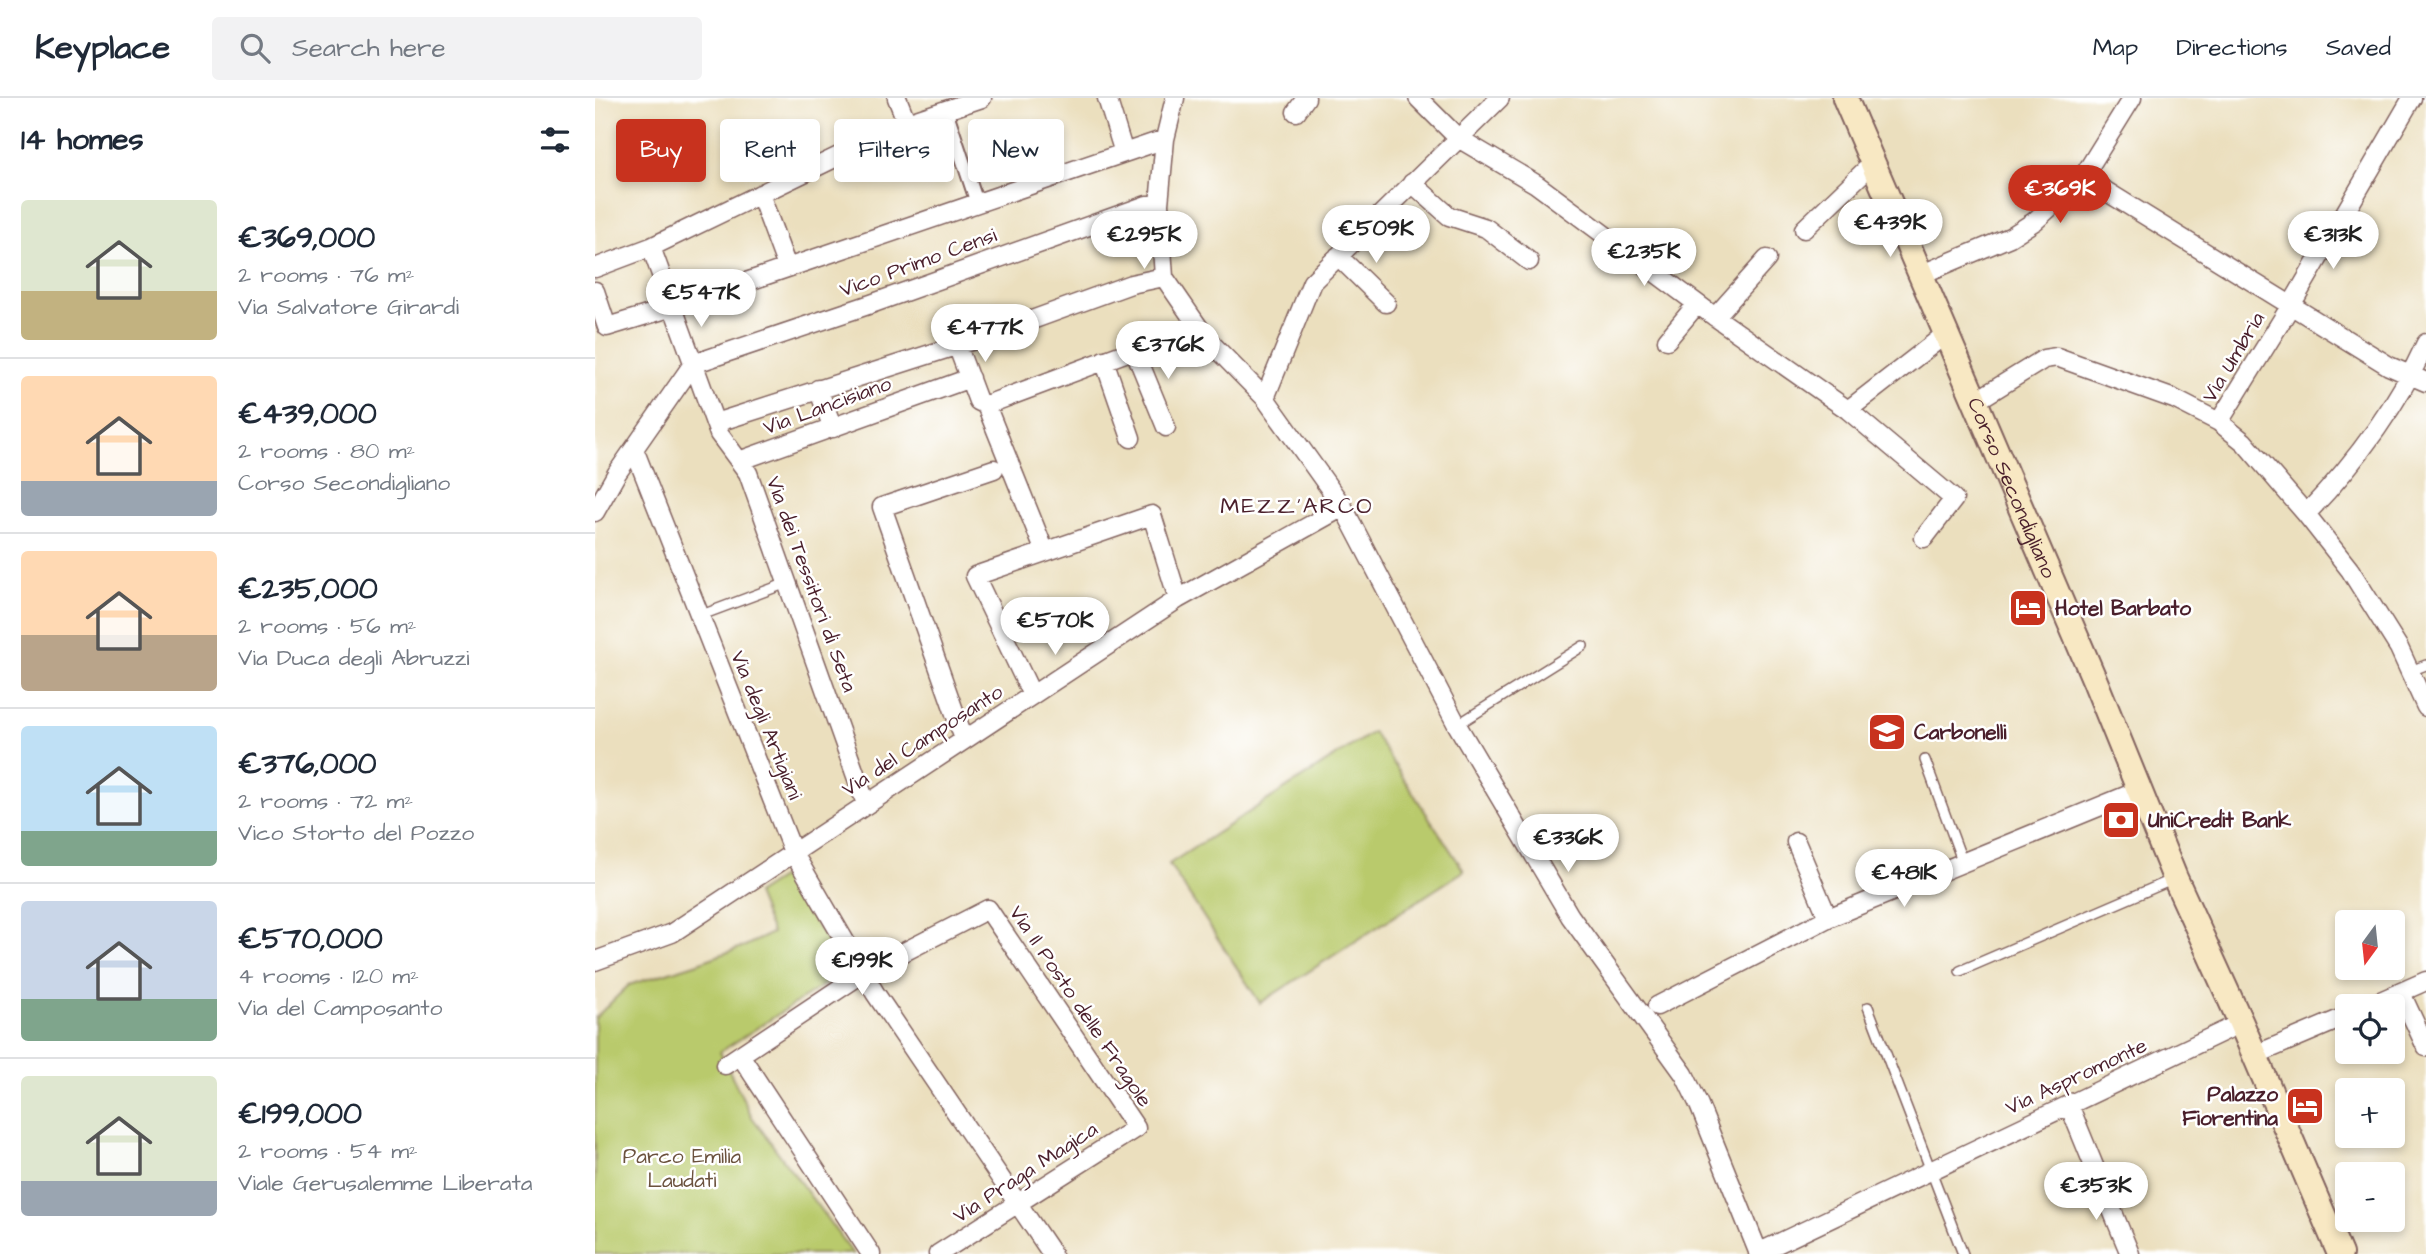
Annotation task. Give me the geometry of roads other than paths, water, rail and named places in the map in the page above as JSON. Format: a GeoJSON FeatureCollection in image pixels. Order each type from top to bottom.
{"type":"FeatureCollection","features":[{"type":"Feature","properties":{"kind":"main road","name":"Corso Secondigliano"},"geometry":{"type":"LineString","coordinates":[[1845,98],[1976,401],[2175,878],[2241,1023],[2340,1254]]}},
{"type":"Feature","properties":{"kind":"street"},"geometry":{"type":"LineString","coordinates":[[897,98],[906,119]]}},
{"type":"Feature","properties":{"kind":"street"},"geometry":{"type":"LineString","coordinates":[[920,119],[982,98]]}},
{"type":"Feature","properties":{"kind":"street"},"geometry":{"type":"LineString","coordinates":[[1107,98],[1124,153]]}},
{"type":"Feature","properties":{"kind":"street"},"geometry":{"type":"LineString","coordinates":[[1175,98],[1165,139],[1159,204],[1164,277],[1206,338],[1265,398],[1343,507],[1458,725],[1570,916],[1684,1074],[1715,1143],[1758,1253]]}},
{"type":"Feature","properties":{"kind":"street"},"geometry":{"type":"LineString","coordinates":[[1419,98],[1458,138],[1536,184],[1715,317],[1848,410],[1954,499],[1924,538]]}},
{"type":"Feature","properties":{"kind":"street"},"geometry":{"type":"LineString","coordinates":[[1265,398],[1312,282],[1500,98]]}},
{"type":"Feature","properties":{"kind":"street"},"geometry":{"type":"LineString","coordinates":[[1922,274],[2022,231],[2083,177],[2132,98]]}},
{"type":"Feature","properties":{"kind":"street","name":"Via Umbria"},"geometry":{"type":"LineString","coordinates":[[2219,422],[2412,98]]}},
{"type":"Feature","properties":{"kind":"street"},"geometry":{"type":"LineString","coordinates":[[946,110],[977,203]]}},
{"type":"Feature","properties":{"kind":"street"},"geometry":{"type":"LineString","coordinates":[[595,291],[601,331],[1165,139]]}},
{"type":"Feature","properties":{"kind":"street"},"geometry":{"type":"LineString","coordinates":[[595,268],[651,247],[834,158]]}},
{"type":"Feature","properties":{"kind":"street"},"geometry":{"type":"LineString","coordinates":[[1804,229],[1874,162]]}},
{"type":"Feature","properties":{"kind":"street"},"geometry":{"type":"LineString","coordinates":[[2083,177],[2290,306],[2418,379]]}},
{"type":"Feature","properties":{"kind":"street"},"geometry":{"type":"LineString","coordinates":[[1412,183],[1449,216],[1486,229],[1529,261]]}},
{"type":"Feature","properties":{"kind":"street"},"geometry":{"type":"LineString","coordinates":[[760,194],[787,268]]}},
{"type":"Feature","properties":{"kind":"street","name":"Vico Primo Censi"},"geometry":{"type":"LineString","coordinates":[[693,364],[871,304],[1135,209],[1159,204]]}},
{"type":"Feature","properties":{"kind":"street","name":"Via dei Tessitori di Seta"},"geometry":{"type":"LineString","coordinates":[[651,247],[719,434],[748,473],[866,804]]}},
{"type":"Feature","properties":{"kind":"street"},"geometry":{"type":"LineString","coordinates":[[1339,256],[1386,303]]}},
{"type":"Feature","properties":{"kind":"street"},"geometry":{"type":"LineString","coordinates":[[1715,317],[1767,259]]}},
{"type":"Feature","properties":{"kind":"street"},"geometry":{"type":"LineString","coordinates":[[716,423],[957,345],[1131,284],[1164,277]]}},
{"type":"Feature","properties":{"kind":"street"},"geometry":{"type":"LineString","coordinates":[[1667,340],[1697,303]]}},
{"type":"Feature","properties":{"kind":"street"},"geometry":{"type":"LineString","coordinates":[[986,405],[1197,326]]}},
{"type":"Feature","properties":{"kind":"street"},"geometry":{"type":"LineString","coordinates":[[1848,410],[1947,333]]}},
{"type":"Feature","properties":{"kind":"street"},"geometry":{"type":"LineString","coordinates":[[2306,514],[2345,471],[2418,379],[2426,343]]}},
{"type":"Feature","properties":{"kind":"street"},"geometry":{"type":"LineString","coordinates":[[957,345],[978,401],[986,405],[1045,552]]}},
{"type":"Feature","properties":{"kind":"street"},"geometry":{"type":"LineString","coordinates":[[1134,349],[1166,427]]}},
{"type":"Feature","properties":{"kind":"street"},"geometry":{"type":"LineString","coordinates":[[1976,401],[2044,359],[2057,358],[2174,399],[2219,422],[2253,452],[2350,570],[2399,648],[2418,668],[2426,707]]}},
{"type":"Feature","properties":{"kind":"street"},"geometry":{"type":"LineString","coordinates":[[1104,360],[1131,438]]}},
{"type":"Feature","properties":{"kind":"street"},"geometry":{"type":"LineString","coordinates":[[595,512],[634,449],[693,364]]}},
{"type":"Feature","properties":{"kind":"street","name":"Via Lancisiano"},"geometry":{"type":"LineString","coordinates":[[739,461],[970,378]]}},
{"type":"Feature","properties":{"kind":"street"},"geometry":{"type":"LineString","coordinates":[[818,389],[833,428]]}},
{"type":"Feature","properties":{"kind":"street","name":"Via degli Artigiani"},"geometry":{"type":"LineString","coordinates":[[634,449],[793,852],[863,973],[1052,1254]]}},
{"type":"Feature","properties":{"kind":"street"},"geometry":{"type":"LineString","coordinates":[[964,739],[882,507],[995,469]]}},
{"type":"Feature","properties":{"kind":"street","name":"Via del Camposanto"},"geometry":{"type":"LineString","coordinates":[[595,961],[672,933],[1178,599],[1343,507]]}},
{"type":"Feature","properties":{"kind":"street"},"geometry":{"type":"LineString","coordinates":[[1032,695],[975,576],[1152,515],[1178,599]]}},
{"type":"Feature","properties":{"kind":"street"},"geometry":{"type":"LineString","coordinates":[[1657,1006],[1828,918],[2140,790]]}},
{"type":"Feature","properties":{"kind":"street"},"geometry":{"type":"LineString","coordinates":[[1796,842],[1828,918]]}},
{"type":"Feature","properties":{"kind":"street","name":"Via Il Posto delle Fragole"},"geometry":{"type":"LineString","coordinates":[[863,973],[988,909],[1136,1128]]}},
{"type":"Feature","properties":{"kind":"street"},"geometry":{"type":"LineString","coordinates":[[863,973],[732,1060],[871,1254]]}},
{"type":"Feature","properties":{"kind":"street"},"geometry":{"type":"LineString","coordinates":[[2426,981],[2401,993],[2426,1047]]}},
{"type":"Feature","properties":{"kind":"street"},"geometry":{"type":"LineString","coordinates":[[2255,1055],[2335,1021]]}},
{"type":"Feature","properties":{"kind":"street","name":"Via Aspromonte"},"geometry":{"type":"LineString","coordinates":[[1758,1253],[2241,1023]]}},
{"type":"Feature","properties":{"kind":"street"},"geometry":{"type":"LineString","coordinates":[[2069,1105],[2130,1254]]}},
{"type":"Feature","properties":{"kind":"street","name":"Via Praga Magica"},"geometry":{"type":"LineString","coordinates":[[938,1254],[1136,1128]]}},
{"type":"Feature","properties":{"kind":"lane"},"geometry":{"type":"LineString","coordinates":[[699,616],[787,583]]}},
{"type":"Feature","properties":{"kind":"lane"},"geometry":{"type":"LineString","coordinates":[[1458,725],[1583,646]]}},
{"type":"Feature","properties":{"kind":"lane"},"geometry":{"type":"LineString","coordinates":[[1925,760],[1963,863]]}},
{"type":"Feature","properties":{"kind":"lane"},"geometry":{"type":"LineString","coordinates":[[1961,971],[2175,878]]}},
{"type":"Feature","properties":{"kind":"lane"},"geometry":{"type":"LineString","coordinates":[[1867,1007],[1963,1254]]}},
{"type":"Feature","properties":{"kind":"place","name":"Hotel Barbato"},"geometry":{"type":"Point","coordinates":[2028,608]}},
{"type":"Feature","properties":{"kind":"place","name":"Carbonelli"},"geometry":{"type":"Point","coordinates":[1887,732]}},
{"type":"Feature","properties":{"kind":"place","name":"UniCredit Bank"},"geometry":{"type":"Point","coordinates":[2121,820]}},
{"type":"Feature","properties":{"kind":"place","name":"Palazzo Fiorentina"},"geometry":{"type":"Point","coordinates":[2305,1106]}},
{"type":"Feature","properties":{"kind":"district","name":"MEZZ'ARCO"},"geometry":{"type":"Point","coordinates":[1297,505]}},
{"type":"Feature","properties":{"kind":"park label","name":"Parco Emilia Laudati"},"geometry":{"type":"Point","coordinates":[682,1168]}}]}
